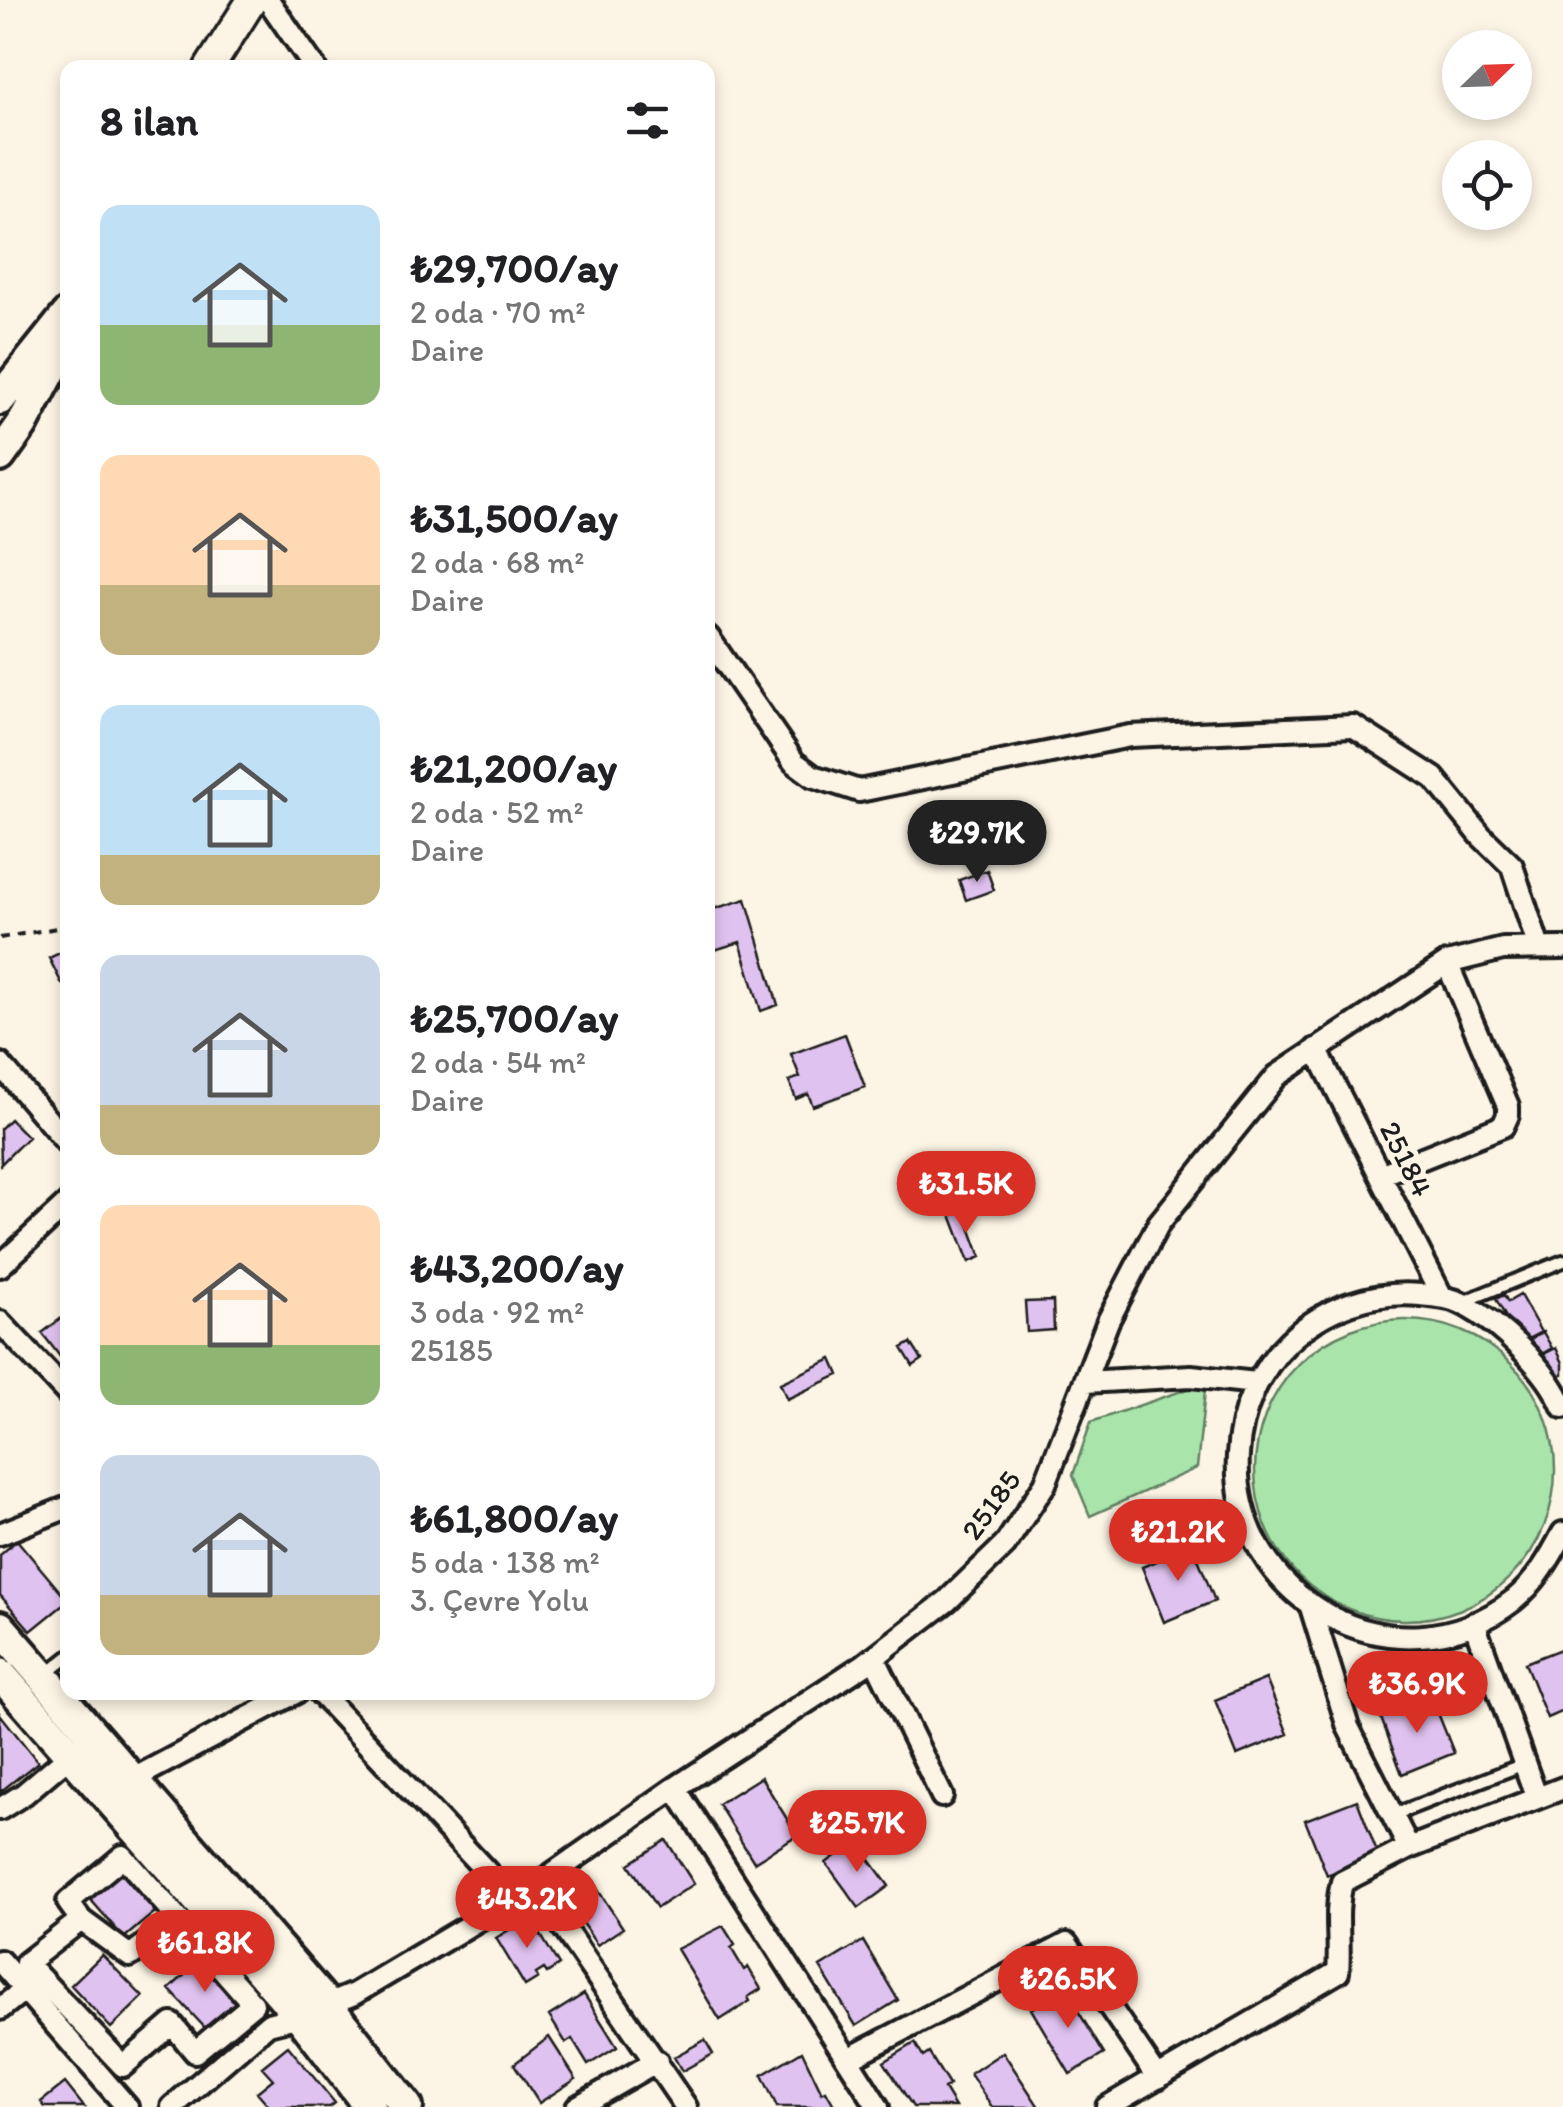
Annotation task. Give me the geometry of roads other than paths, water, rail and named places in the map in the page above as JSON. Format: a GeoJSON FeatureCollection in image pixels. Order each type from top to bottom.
{"type":"FeatureCollection","features":[{"type":"Feature","properties":{"kind":"main road"},"geometry":{"type":"LineString","coordinates":[[1,395],[60,324]]}},
{"type":"Feature","properties":{"kind":"main road"},"geometry":{"type":"LineString","coordinates":[[0,456],[60,353]]}},
{"type":"Feature","properties":{"kind":"main road"},"geometry":{"type":"LineString","coordinates":[[0,1627],[60,1695]]}},
{"type":"Feature","properties":{"kind":"main road"},"geometry":{"type":"LineString","coordinates":[[0,1674],[70,1754],[407,2107]]}},
{"type":"Feature","properties":{"kind":"main road"},"geometry":{"type":"LineString","coordinates":[[64,1700],[133,1778],[314,2011],[370,2107]]}},
{"type":"Feature","properties":{"kind":"street"},"geometry":{"type":"LineString","coordinates":[[214,60],[252,0]]}},
{"type":"Feature","properties":{"kind":"street"},"geometry":{"type":"LineString","coordinates":[[268,0],[310,60]]}},
{"type":"Feature","properties":{"kind":"street"},"geometry":{"type":"LineString","coordinates":[[715,648],[794,762],[813,776],[858,791],[1130,736],[1352,726],[1434,778],[1512,866],[1538,948]]}},
{"type":"Feature","properties":{"kind":"street","name":"25185"},"geometry":{"type":"LineString","coordinates":[[172,2107],[268,2024],[354,1994],[536,1886],[675,1788],[874,1657],[947,1601],[1005,1546],[1045,1484],[1108,1321],[1159,1223],[1277,1076],[1447,963],[1503,948],[1563,948]]}},
{"type":"Feature","properties":{"kind":"street"},"geometry":{"type":"LineString","coordinates":[[1380,1175],[1503,1126],[1508,1115],[1508,1106],[1447,963]]}},
{"type":"Feature","properties":{"kind":"street","name":"25184"},"geometry":{"type":"LineString","coordinates":[[1316,1049],[1380,1175],[1452,1300]]}},
{"type":"Feature","properties":{"kind":"street"},"geometry":{"type":"LineString","coordinates":[[0,1064],[60,1135]]}},
{"type":"Feature","properties":{"kind":"street"},"geometry":{"type":"LineString","coordinates":[[0,1266],[60,1210]]}},
{"type":"Feature","properties":{"kind":"street"},"geometry":{"type":"LineString","coordinates":[[1563,1407],[1531,1361],[1498,1327],[1452,1300],[1406,1293],[1369,1297],[1335,1309],[1303,1328],[1276,1353],[1256,1383],[1239,1431],[1236,1481],[1248,1530],[1274,1574],[1311,1607],[1349,1627],[1390,1636],[1433,1635],[1474,1624],[1514,1599],[1546,1565],[1563,1533]]}},
{"type":"Feature","properties":{"kind":"street"},"geometry":{"type":"LineString","coordinates":[[0,1322],[60,1386]]}},
{"type":"Feature","properties":{"kind":"street"},"geometry":{"type":"LineString","coordinates":[[1085,1382],[1191,1376],[1256,1383]]}},
{"type":"Feature","properties":{"kind":"street"},"geometry":{"type":"LineString","coordinates":[[0,1534],[60,1510]]}},
{"type":"Feature","properties":{"kind":"street"},"geometry":{"type":"LineString","coordinates":[[1311,1607],[1348,1727],[1408,1848]]}},
{"type":"Feature","properties":{"kind":"street"},"geometry":{"type":"LineString","coordinates":[[1474,1624],[1536,1796]]}},
{"type":"Feature","properties":{"kind":"street"},"geometry":{"type":"LineString","coordinates":[[874,1657],[942,1796]]}},
{"type":"Feature","properties":{"kind":"street"},"geometry":{"type":"LineString","coordinates":[[133,1778],[282,1700]]}},
{"type":"Feature","properties":{"kind":"street"},"geometry":{"type":"LineString","coordinates":[[326,1700],[512,1900]]}},
{"type":"Feature","properties":{"kind":"street"},"geometry":{"type":"LineString","coordinates":[[0,1809],[24,1794],[70,1754]]}},
{"type":"Feature","properties":{"kind":"street"},"geometry":{"type":"LineString","coordinates":[[675,1788],[878,2107]]}},
{"type":"Feature","properties":{"kind":"street"},"geometry":{"type":"LineString","coordinates":[[1107,2107],[1338,1972],[1336,1908],[1342,1882],[1408,1848],[1563,1788]]}},
{"type":"Feature","properties":{"kind":"street"},"geometry":{"type":"LineString","coordinates":[[0,1961],[25,1989],[83,2040],[124,2066],[172,2024],[196,2052],[253,2004],[178,1919],[122,1856],[68,1902],[81,1920],[130,1956],[178,1919]]}},
{"type":"Feature","properties":{"kind":"street"},"geometry":{"type":"LineString","coordinates":[[536,1886],[686,2107]]}},
{"type":"Feature","properties":{"kind":"street"},"geometry":{"type":"LineString","coordinates":[[81,1920],[26,1963],[127,2107]]}},
{"type":"Feature","properties":{"kind":"street"},"geometry":{"type":"LineString","coordinates":[[848,2059],[1067,1944],[1158,2078]]}},
{"type":"Feature","properties":{"kind":"street"},"geometry":{"type":"LineString","coordinates":[[0,2009],[25,1989]]}},
{"type":"Feature","properties":{"kind":"street"},"geometry":{"type":"LineString","coordinates":[[577,2107],[657,2061]]}},
{"type":"Feature","properties":{"kind":"lane"},"geometry":{"type":"LineString","coordinates":[[1452,1300],[1563,1261]]}},
{"type":"Feature","properties":{"kind":"lane"},"geometry":{"type":"LineString","coordinates":[[43,1676],[60,1664]]}},
{"type":"Feature","properties":{"kind":"lane"},"geometry":{"type":"LineString","coordinates":[[1393,1815],[1524,1764]]}}]}
